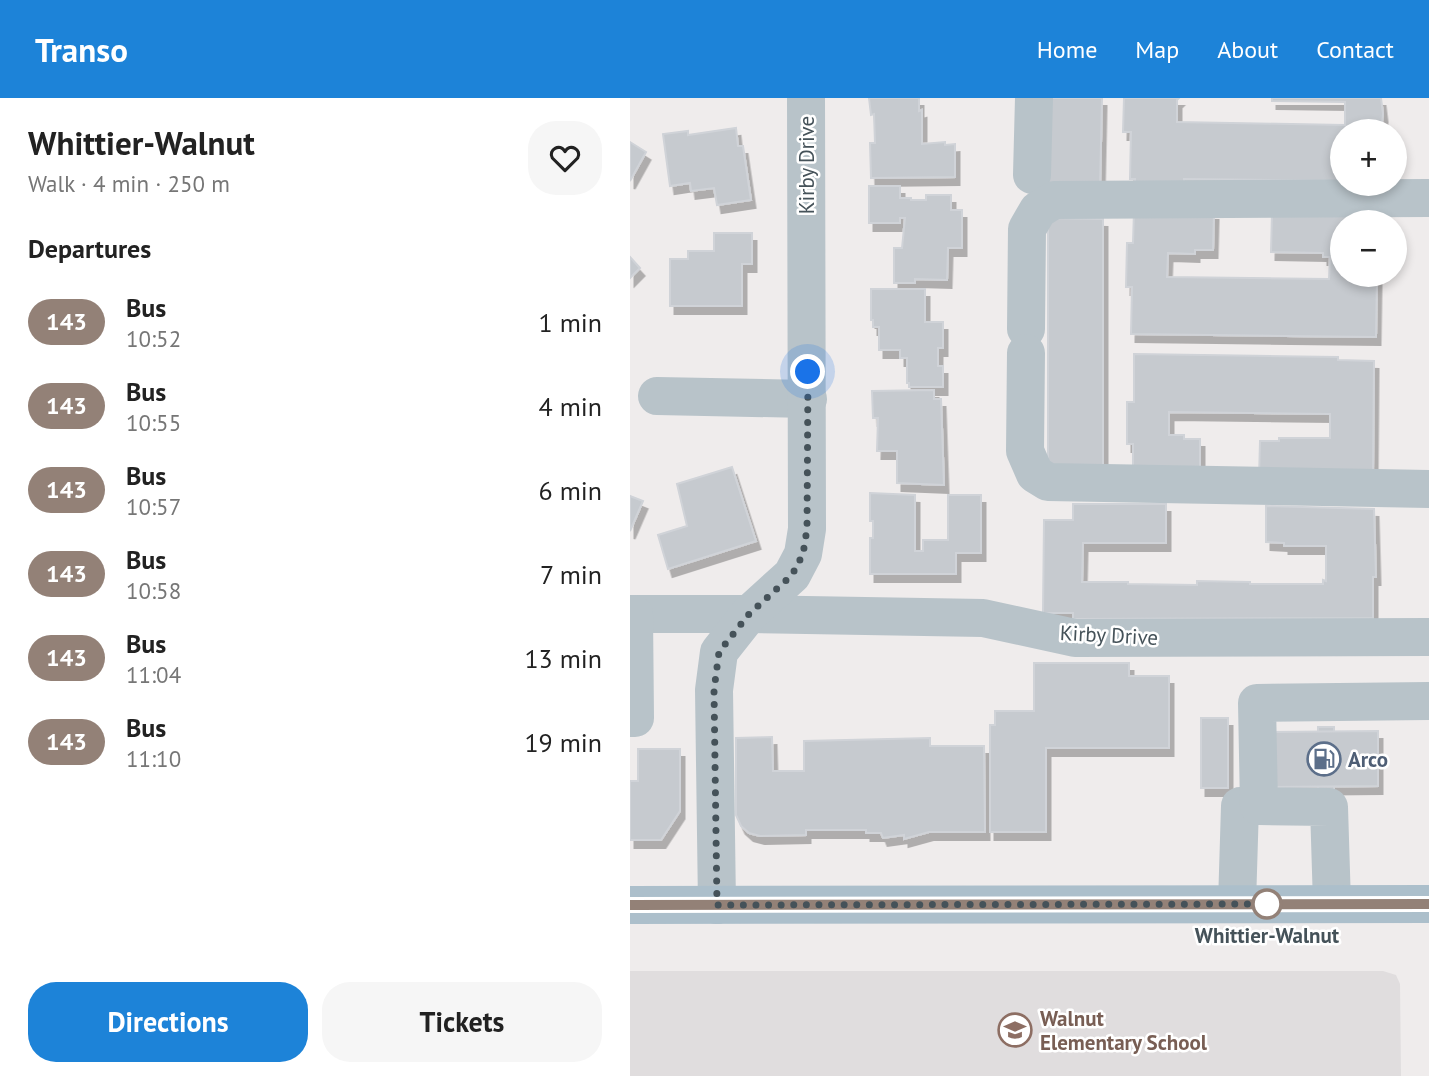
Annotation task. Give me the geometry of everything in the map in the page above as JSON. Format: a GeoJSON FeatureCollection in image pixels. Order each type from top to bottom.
{"type":"FeatureCollection","features":[{"type":"Feature","properties":{"kind":"main road"},"geometry":{"type":"LineString","coordinates":[[630,905],[1429,904]]}},
{"type":"Feature","properties":{"kind":"street","name":"Kirby Drive"},"geometry":{"type":"LineString","coordinates":[[717,905],[714,690],[719,652],[749,614],[792,575],[803,554],[807,529],[806,98]]}},
{"type":"Feature","properties":{"kind":"street"},"geometry":{"type":"LineString","coordinates":[[1032,175],[1034,98]]}},
{"type":"Feature","properties":{"kind":"street"},"geometry":{"type":"LineString","coordinates":[[1429,198],[1054,200],[1038,210],[1027,229],[1025,451],[1035,474],[1048,482],[1429,489]]}},
{"type":"Feature","properties":{"kind":"street"},"geometry":{"type":"LineString","coordinates":[[657,396],[808,399]]}},
{"type":"Feature","properties":{"kind":"street","name":"Kirby Drive"},"geometry":{"type":"LineString","coordinates":[[632,614],[984,618],[1075,638],[1429,636]]}},
{"type":"Feature","properties":{"kind":"street"},"geometry":{"type":"LineString","coordinates":[[630,718],[635,718],[632,614]]}},
{"type":"Feature","properties":{"kind":"street"},"geometry":{"type":"LineString","coordinates":[[1259,806],[1257,703],[1429,701]]}},
{"type":"Feature","properties":{"kind":"street"},"geometry":{"type":"LineString","coordinates":[[1237,904],[1240,806],[1259,806],[1329,807],[1332,904]]}},
{"type":"Feature","properties":{"kind":"shaded area","name":"Walnut Elementary School"},"geometry":{"type":"Polygon","coordinates":[[[630,971],[1383,971],[1396,975],[1400,984],[1401,1076],[630,1076],[630,971]]]}},
{"type":"Feature","properties":{"kind":"building"},"geometry":{"type":"Polygon","coordinates":[[[869,98],[919,98],[919,111],[922,110],[922,144],[955,144],[955,177],[871,178],[870,143],[875,143],[874,114],[871,115],[869,98]]]}},
{"type":"Feature","properties":{"kind":"building"},"geometry":{"type":"Polygon","coordinates":[[[1047,98],[1102,98],[1100,188],[1045,187],[1047,98]]]}},
{"type":"Feature","properties":{"kind":"building"},"geometry":{"type":"Polygon","coordinates":[[[1124,98],[1179,98],[1177,122],[1330,125],[1330,181],[1184,179],[1184,189],[1135,188],[1135,179],[1130,179],[1131,132],[1123,132],[1124,98]]]}},
{"type":"Feature","properties":{"kind":"building"},"geometry":{"type":"Polygon","coordinates":[[[1272,98],[1381,98],[1382,119],[1345,119],[1345,102],[1272,101],[1272,98]]]}},
{"type":"Feature","properties":{"kind":"building"},"geometry":{"type":"Polygon","coordinates":[[[736,128],[738,146],[743,146],[751,200],[717,205],[714,188],[691,191],[690,183],[670,186],[663,134],[688,131],[688,135],[736,128]]]}},
{"type":"Feature","properties":{"kind":"building"},"geometry":{"type":"Polygon","coordinates":[[[630,142],[646,152],[630,181],[630,142]]]}},
{"type":"Feature","properties":{"kind":"building"},"geometry":{"type":"Polygon","coordinates":[[[869,186],[900,186],[900,198],[911,200],[926,200],[926,195],[951,195],[951,210],[962,210],[962,248],[948,248],[947,280],[915,279],[915,283],[894,283],[894,248],[902,248],[905,218],[900,218],[900,223],[869,223],[869,186]]]}},
{"type":"Feature","properties":{"kind":"building"},"geometry":{"type":"Polygon","coordinates":[[[1134,211],[1214,212],[1213,250],[1195,250],[1195,254],[1168,253],[1167,277],[1329,279],[1330,257],[1330,287],[1377,287],[1376,337],[1131,334],[1132,287],[1126,287],[1127,243],[1133,243],[1134,211]]]}},
{"type":"Feature","properties":{"kind":"building"},"geometry":{"type":"Polygon","coordinates":[[[1272,212],[1330,213],[1330,257],[1323,257],[1323,253],[1271,252],[1272,212]]]}},
{"type":"Feature","properties":{"kind":"building"},"geometry":{"type":"Polygon","coordinates":[[[1048,218],[1103,219],[1103,468],[1048,468],[1048,218]]]}},
{"type":"Feature","properties":{"kind":"building"},"geometry":{"type":"Polygon","coordinates":[[[714,233],[752,233],[752,264],[742,264],[742,306],[670,306],[670,259],[688,259],[688,251],[714,251],[714,233]]]}},
{"type":"Feature","properties":{"kind":"building"},"geometry":{"type":"Polygon","coordinates":[[[630,257],[640,268],[630,278],[630,257]]]}},
{"type":"Feature","properties":{"kind":"building"},"geometry":{"type":"Polygon","coordinates":[[[871,289],[925,289],[925,322],[943,322],[943,348],[938,348],[938,366],[943,366],[943,387],[909,387],[907,358],[900,358],[900,350],[879,350],[879,327],[873,327],[871,320],[871,289]]]}},
{"type":"Feature","properties":{"kind":"building"},"geometry":{"type":"Polygon","coordinates":[[[1134,354],[1338,357],[1338,360],[1374,361],[1373,472],[1259,479],[1260,441],[1279,441],[1279,438],[1330,438],[1330,414],[1169,412],[1169,435],[1200,439],[1200,478],[1133,477],[1133,444],[1127,444],[1127,402],[1134,402],[1134,354]]]}},
{"type":"Feature","properties":{"kind":"building"},"geometry":{"type":"Polygon","coordinates":[[[934,390],[934,399],[941,399],[944,485],[897,483],[897,451],[877,451],[878,418],[873,418],[872,391],[934,390]]]}},
{"type":"Feature","properties":{"kind":"building"},"geometry":{"type":"Polygon","coordinates":[[[732,467],[756,541],[668,569],[658,535],[687,526],[677,484],[732,467]]]}},
{"type":"Feature","properties":{"kind":"building"},"geometry":{"type":"Polygon","coordinates":[[[870,493],[915,495],[915,551],[923,551],[923,540],[948,540],[948,495],[981,495],[981,553],[956,553],[956,574],[870,574],[873,521],[870,521],[870,493]]]}},
{"type":"Feature","properties":{"kind":"building"},"geometry":{"type":"Polygon","coordinates":[[[630,496],[643,501],[630,531],[630,496]]]}},
{"type":"Feature","properties":{"kind":"building"},"geometry":{"type":"Polygon","coordinates":[[[1073,504],[1166,504],[1166,543],[1083,543],[1082,582],[1128,584],[1197,585],[1197,581],[1323,584],[1323,580],[1326,581],[1326,546],[1284,546],[1284,543],[1266,542],[1266,506],[1374,509],[1376,577],[1373,577],[1373,618],[1073,619],[1073,613],[1043,613],[1044,520],[1073,520],[1073,504]]]}},
{"type":"Feature","properties":{"kind":"building"},"geometry":{"type":"Polygon","coordinates":[[[1034,663],[1129,663],[1129,676],[1169,676],[1169,748],[1046,748],[1046,832],[990,832],[990,725],[995,725],[995,711],[1034,711],[1034,663]]]}},
{"type":"Feature","properties":{"kind":"building"},"geometry":{"type":"Polygon","coordinates":[[[1201,718],[1228,718],[1228,788],[1201,788],[1201,718]]]}},
{"type":"Feature","properties":{"kind":"building"},"geometry":{"type":"Polygon","coordinates":[[[1318,727],[1334,727],[1334,796],[1318,796],[1318,727]]]}},
{"type":"Feature","properties":{"kind":"building","name":"Arco"},"geometry":{"type":"Polygon","coordinates":[[[1378,731],[1378,786],[1271,787],[1270,732],[1378,731]]]}},
{"type":"Feature","properties":{"kind":"building"},"geometry":{"type":"Polygon","coordinates":[[[772,737],[773,771],[804,771],[804,741],[930,738],[930,746],[984,746],[985,832],[929,832],[904,839],[904,835],[883,838],[881,833],[866,833],[866,830],[806,830],[806,835],[760,836],[749,833],[741,826],[736,815],[736,738],[772,737]]]}},
{"type":"Feature","properties":{"kind":"building"},"geometry":{"type":"Polygon","coordinates":[[[638,749],[680,749],[680,811],[661,840],[630,840],[630,781],[638,781],[638,749]]]}},
{"type":"Feature","properties":{"kind":"bus line","name":"143"},"geometry":{"type":"LineString","coordinates":[[630,905],[1429,904]]}},
{"type":"Feature","properties":{"kind":"place","name":"Arco"},"geometry":{"type":"Point","coordinates":[1324,759]}},
{"type":"Feature","properties":{"kind":"place","name":"Whittier-Walnut"},"geometry":{"type":"Point","coordinates":[1267,904]}},
{"type":"Feature","properties":{"kind":"place","name":"Walnut Elementary School"},"geometry":{"type":"Point","coordinates":[1015,1030]}},
{"type":"Feature","properties":{"kind":"route"},"geometry":{"type":"LineString","coordinates":[[808,372],[807,529],[803,554],[792,575],[769,593],[749,614],[719,652],[714,690],[717,905],[1267,904]]}}]}
